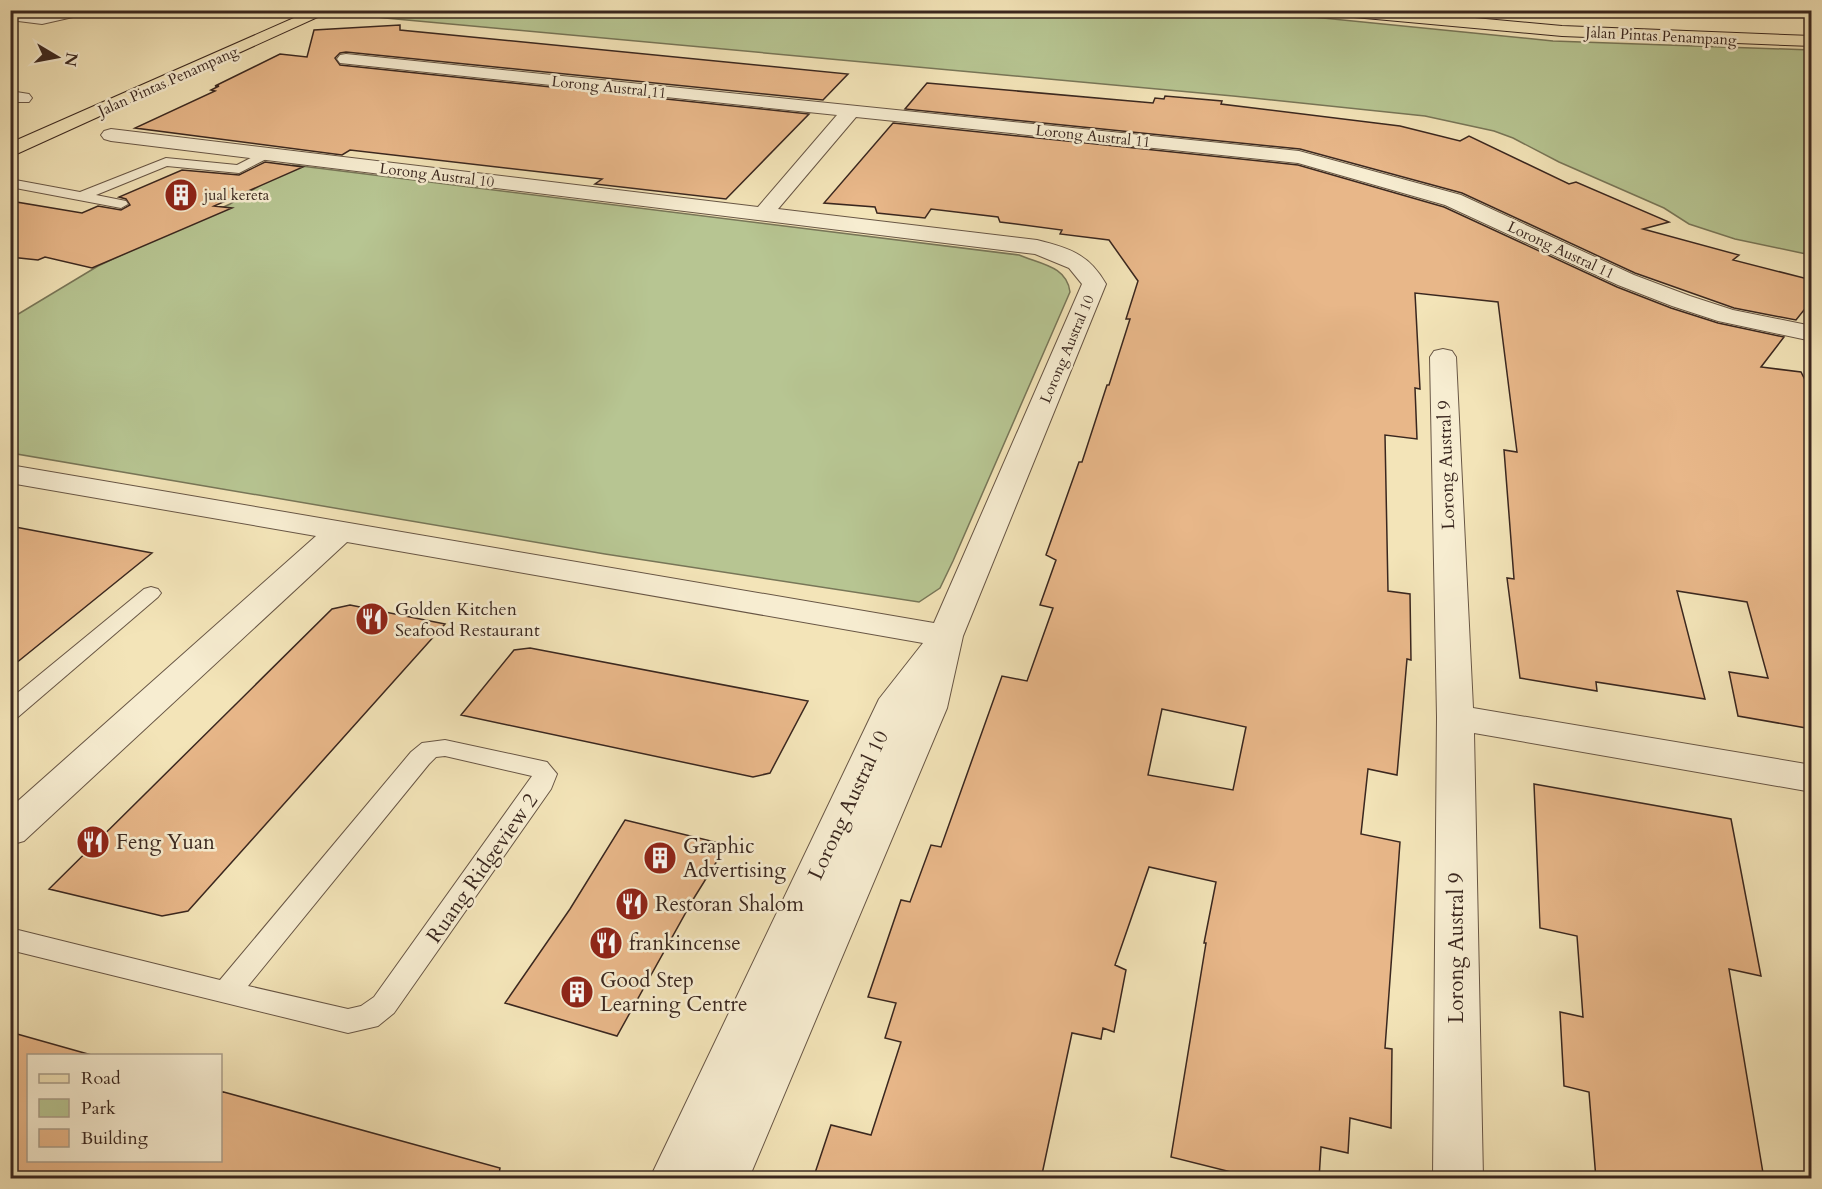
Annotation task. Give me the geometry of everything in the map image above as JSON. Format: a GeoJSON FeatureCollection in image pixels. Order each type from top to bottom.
{"type":"FeatureCollection","features":[{"type":"Feature","properties":{"kind":"main road","name":"Jalan Pintas Penampang"},"geometry":{"type":"LineString","coordinates":[[132,77],[292,10]]}},
{"type":"Feature","properties":{"kind":"main road","name":"Jalan Pintas Penampang"},"geometry":{"type":"LineString","coordinates":[[10,151],[326,10]]}},
{"type":"Feature","properties":{"kind":"main road","name":"Jalan Pintas Penampang"},"geometry":{"type":"LineString","coordinates":[[1332,10],[1562,31],[1812,41]]}},
{"type":"Feature","properties":{"kind":"main road","name":"Jalan Pintas Penampang"},"geometry":{"type":"LineString","coordinates":[[1447,10],[1628,23],[1812,28]]}},
{"type":"Feature","properties":{"kind":"street"},"geometry":{"type":"LineString","coordinates":[[1784,10],[1812,11]]}},
{"type":"Feature","properties":{"kind":"street","name":"Lorong Austral 11"},"geometry":{"type":"LineString","coordinates":[[345,59],[1270,153],[1323,163],[1453,200],[1626,280],[1681,301],[1727,316],[1812,334]]}},
{"type":"Feature","properties":{"kind":"street"},"geometry":{"type":"LineString","coordinates":[[762,214],[850,112]]}},
{"type":"Feature","properties":{"kind":"street","name":"Lorong Austral 10"},"geometry":{"type":"LineString","coordinates":[[111,135],[1037,247],[1066,256],[1087,269],[1094,284],[946,636],[929,708],[724,1179]]}},
{"type":"Feature","properties":{"kind":"street","name":"Lorong Austral 9"},"geometry":{"type":"LineString","coordinates":[[1443,357],[1455,717],[1458,1179]]}},
{"type":"Feature","properties":{"kind":"street"},"geometry":{"type":"LineString","coordinates":[[10,474],[946,636]]}},
{"type":"Feature","properties":{"kind":"street"},"geometry":{"type":"LineString","coordinates":[[10,831],[339,532]]}},
{"type":"Feature","properties":{"kind":"street","name":"Lorong Austral 10"},"geometry":{"type":"LineString","coordinates":[[675,1179],[897,699],[946,636]]}},
{"type":"Feature","properties":{"kind":"street"},"geometry":{"type":"LineString","coordinates":[[1455,717],[1812,779]]}},
{"type":"Feature","properties":{"kind":"lane"},"geometry":{"type":"LineString","coordinates":[[10,17],[42,21],[99,10]]}},
{"type":"Feature","properties":{"kind":"lane"},"geometry":{"type":"LineString","coordinates":[[82,196],[166,162],[239,169],[266,154]]}},
{"type":"Feature","properties":{"kind":"lane"},"geometry":{"type":"LineString","coordinates":[[14,185],[121,204]]}},
{"type":"Feature","properties":{"kind":"lane"},"geometry":{"type":"LineString","coordinates":[[10,712],[151,593]]}},
{"type":"Feature","properties":{"kind":"lane","name":"Ruang Ridgeview 2"},"geometry":{"type":"LineString","coordinates":[[10,939],[226,993],[348,1021],[368,1017],[384,1005],[543,783],[545,774],[538,768],[445,748],[430,749],[420,758],[226,993]]}},
{"type":"Feature","properties":{"kind":"green space"},"geometry":{"type":"Polygon","coordinates":[[[354,11],[1253,11],[1553,41],[1811,50],[1811,255],[1735,239],[1689,224],[1664,208],[1559,162],[1513,138],[1494,131],[1425,116],[1233,96],[385,18],[355,14],[354,11]]]}},
{"type":"Feature","properties":{"kind":"green space"},"geometry":{"type":"Polygon","coordinates":[[[293,165],[1019,255],[1058,271],[1068,283],[1070,292],[940,588],[919,602],[605,554],[11,453],[10,319],[98,266],[230,204],[293,165]]]}},
{"type":"Feature","properties":{"kind":"building"},"geometry":{"type":"Polygon","coordinates":[[[400,25],[400,30],[848,74],[823,100],[346,52],[340,53],[335,58],[340,65],[809,114],[726,199],[595,184],[602,179],[350,150],[342,155],[135,128],[215,91],[211,90],[219,86],[215,86],[280,54],[307,57],[314,30],[400,25]]]}},
{"type":"Feature","properties":{"kind":"building"},"geometry":{"type":"Polygon","coordinates":[[[927,83],[1153,103],[1155,98],[1164,99],[1165,96],[1222,101],[1221,104],[1400,126],[1460,141],[1469,136],[1569,184],[1576,182],[1669,222],[1643,229],[1739,255],[1733,260],[1812,280],[1812,300],[1796,320],[1734,308],[1635,273],[1462,193],[1300,149],[905,109],[927,83]]]}},
{"type":"Feature","properties":{"kind":"building"},"geometry":{"type":"Polygon","coordinates":[[[893,123],[1298,165],[1444,207],[1617,287],[1671,308],[1718,323],[1784,337],[1761,367],[1801,372],[1812,394],[1812,729],[1738,716],[1729,672],[1768,678],[1747,602],[1677,591],[1705,699],[1596,682],[1597,691],[1520,678],[1507,578],[1514,579],[1504,450],[1517,452],[1498,302],[1415,293],[1420,389],[1415,388],[1417,439],[1385,435],[1388,591],[1410,594],[1411,660],[1407,659],[1397,775],[1368,769],[1361,834],[1400,842],[1385,1048],[1392,1049],[1391,1128],[1350,1118],[1348,1153],[1321,1147],[1319,1179],[1259,1179],[1171,1157],[1206,943],[1204,943],[1216,882],[1149,867],[1115,965],[1126,970],[1114,1032],[1103,1028],[1101,1039],[1072,1033],[1041,1179],[813,1179],[831,1125],[871,1135],[901,1042],[885,1038],[896,1003],[868,997],[901,900],[910,902],[931,845],[941,847],[1002,676],[1027,681],[1053,608],[1040,605],[1056,560],[1046,555],[1079,462],[1082,462],[1107,385],[1109,385],[1130,319],[1126,319],[1138,281],[1109,240],[1060,234],[1062,230],[1000,222],[998,217],[931,209],[925,218],[877,213],[875,207],[824,203],[893,123]],[[1162,709],[1148,775],[1233,790],[1246,727],[1162,709]]]}},
{"type":"Feature","properties":{"kind":"building"},"geometry":{"type":"Polygon","coordinates":[[[265,162],[303,167],[214,206],[232,208],[92,268],[45,257],[38,260],[10,257],[10,201],[82,213],[98,206],[121,210],[130,205],[126,199],[119,197],[182,170],[239,175],[265,162]]]}},
{"type":"Feature","properties":{"kind":"building"},"geometry":{"type":"Polygon","coordinates":[[[10,526],[152,553],[10,668],[10,526]]]}},
{"type":"Feature","properties":{"kind":"building"},"geometry":{"type":"Polygon","coordinates":[[[350,605],[445,624],[188,911],[162,916],[49,889],[332,609],[350,605]]]}},
{"type":"Feature","properties":{"kind":"building"},"geometry":{"type":"Polygon","coordinates":[[[530,648],[808,701],[770,773],[753,777],[461,715],[514,650],[530,648]]]}},
{"type":"Feature","properties":{"kind":"building"},"geometry":{"type":"Polygon","coordinates":[[[1534,784],[1731,819],[1761,976],[1729,969],[1764,1179],[1596,1179],[1589,1092],[1564,1086],[1560,1012],[1583,1017],[1577,936],[1540,928],[1534,784]]]}},
{"type":"Feature","properties":{"kind":"building"},"geometry":{"type":"Polygon","coordinates":[[[625,820],[727,845],[694,898],[617,1036],[505,1003],[570,909],[625,820]]]}},
{"type":"Feature","properties":{"kind":"building"},"geometry":{"type":"Polygon","coordinates":[[[10,1032],[88,1054],[27,1054],[27,1162],[222,1162],[222,1092],[500,1168],[498,1179],[10,1179],[10,1032]]]}},
{"type":"Feature","properties":{"kind":"place","name":"jual kereta"},"geometry":{"type":"Point","coordinates":[181,195]}},
{"type":"Feature","properties":{"kind":"place","name":"Golden Kitchen Seafood Restaurant"},"geometry":{"type":"Point","coordinates":[372,619]}},
{"type":"Feature","properties":{"kind":"place","name":"Feng Yuan"},"geometry":{"type":"Point","coordinates":[93,842]}},
{"type":"Feature","properties":{"kind":"place","name":"Graphic Advertising"},"geometry":{"type":"Point","coordinates":[660,858]}},
{"type":"Feature","properties":{"kind":"place","name":"Restoran Shalom"},"geometry":{"type":"Point","coordinates":[632,904]}},
{"type":"Feature","properties":{"kind":"place","name":"frankincense"},"geometry":{"type":"Point","coordinates":[606,943]}},
{"type":"Feature","properties":{"kind":"place","name":"Good Step Learning Centre"},"geometry":{"type":"Point","coordinates":[577,992]}}]}
